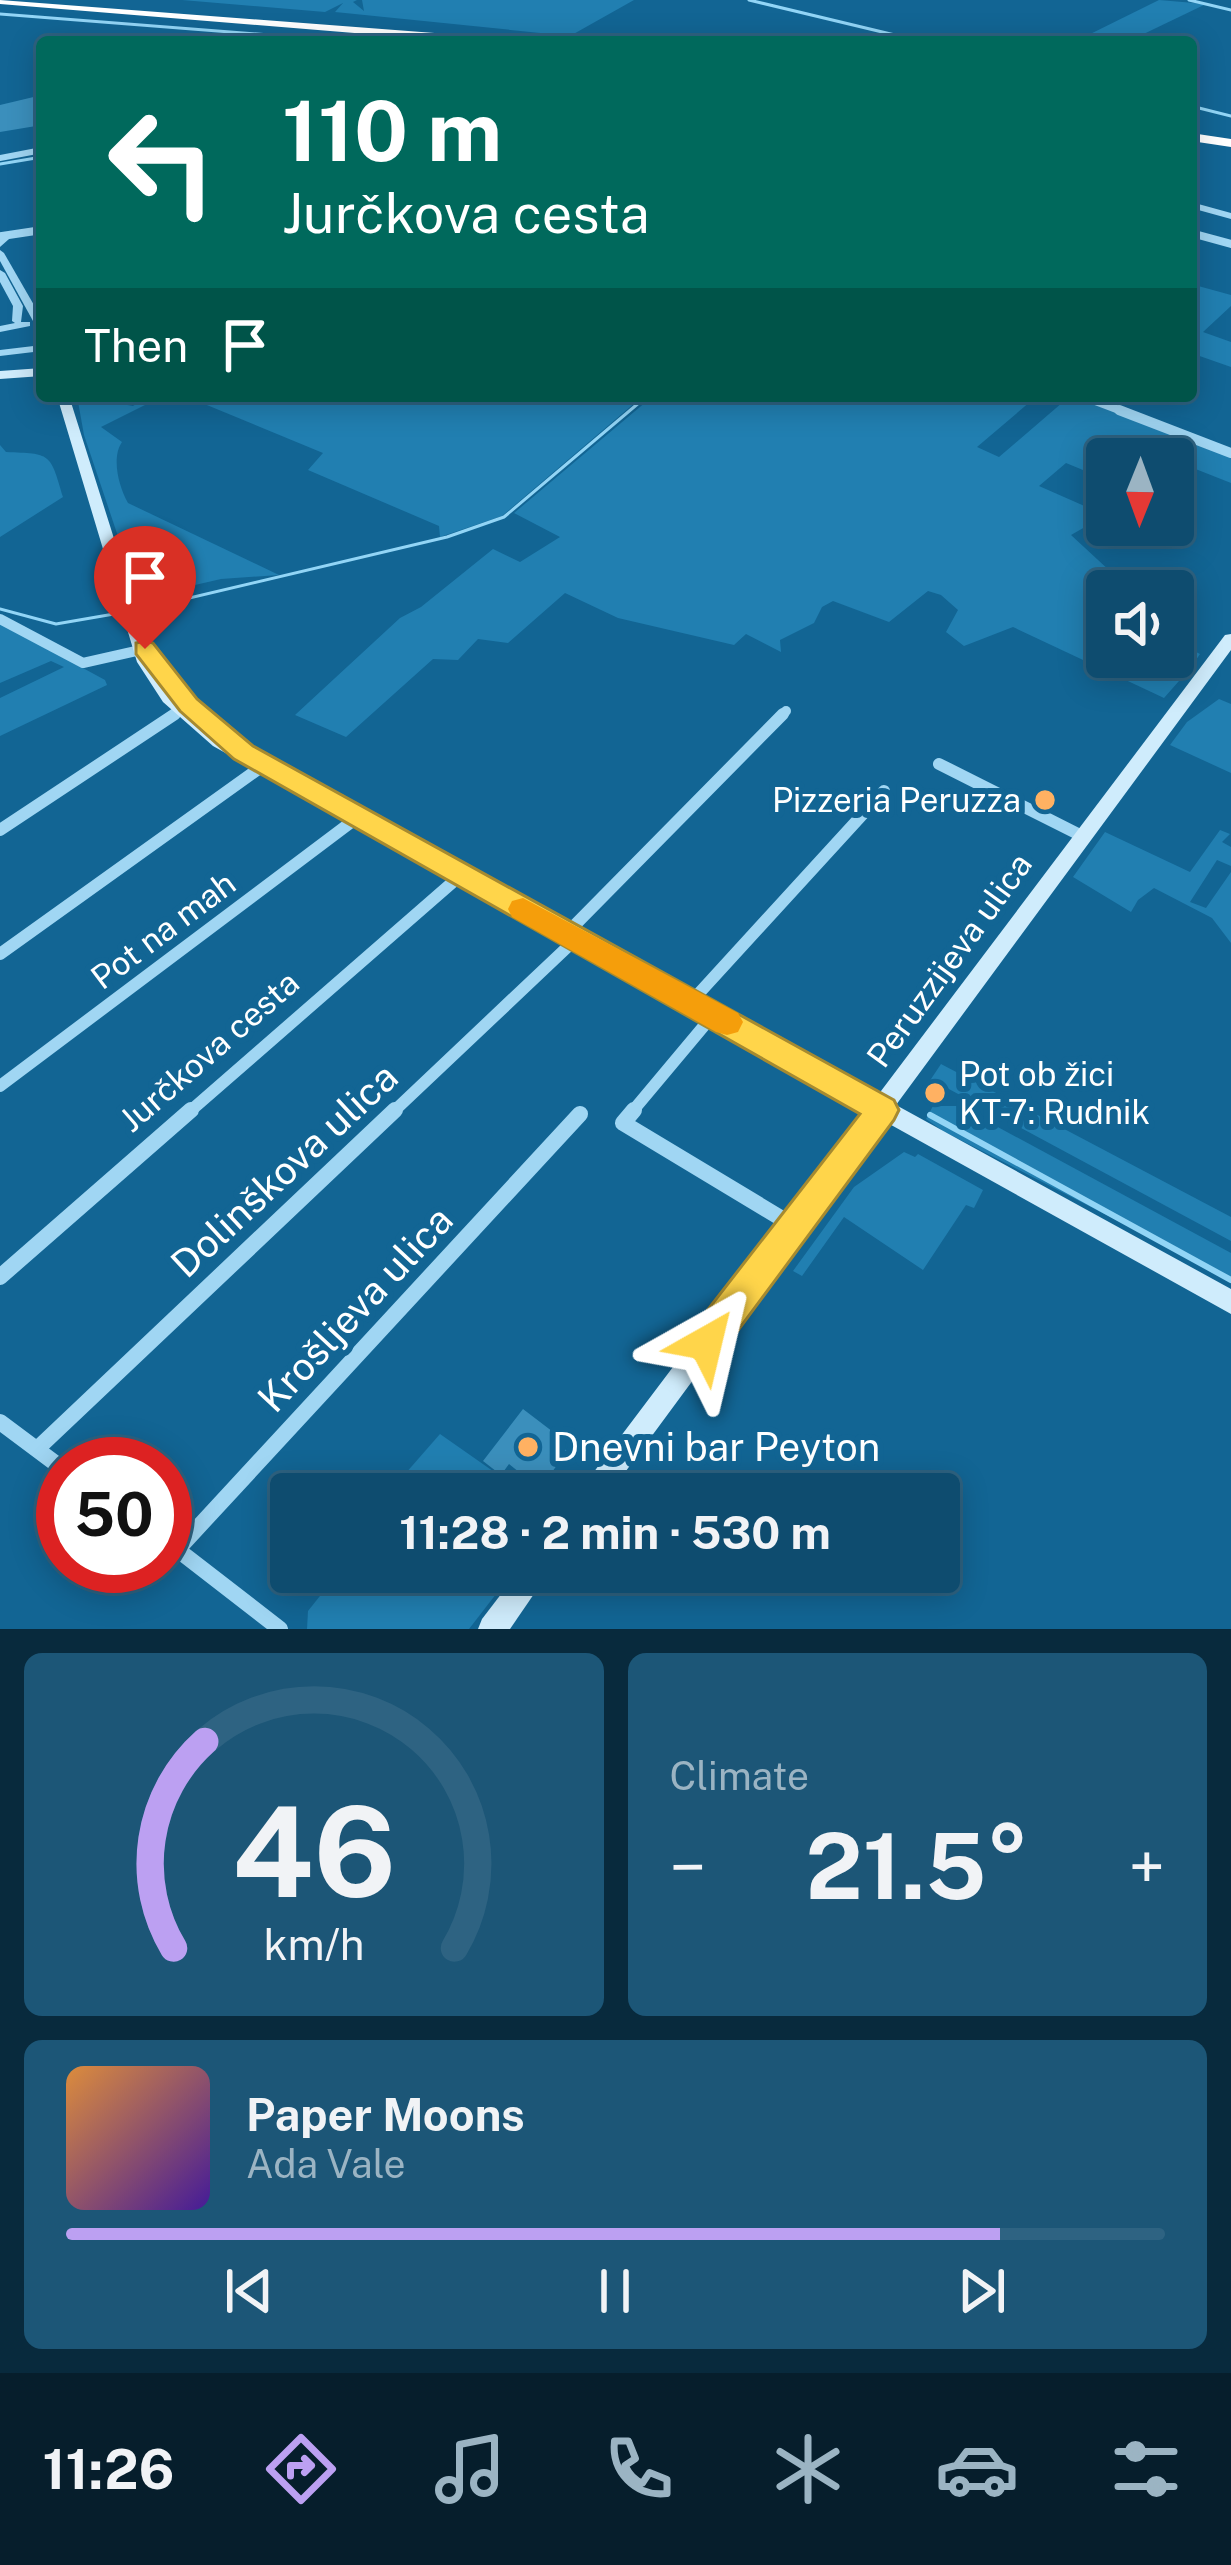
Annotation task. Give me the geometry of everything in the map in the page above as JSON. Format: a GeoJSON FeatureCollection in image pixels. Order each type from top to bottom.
{"type":"FeatureCollection","features":[{"type":"Feature","properties":{"kind":"highway"},"geometry":{"type":"LineString","coordinates":[[60,0],[475,36]]}},
{"type":"Feature","properties":{"kind":"highway"},"geometry":{"type":"LineString","coordinates":[[0,1],[430,36]]}},
{"type":"Feature","properties":{"kind":"highway"},"geometry":{"type":"LineString","coordinates":[[1197,135],[1229,139]]}},
{"type":"Feature","properties":{"kind":"main road"},"geometry":{"type":"LineString","coordinates":[[6,360],[36,368]]}},
{"type":"Feature","properties":{"kind":"main road"},"geometry":{"type":"LineString","coordinates":[[6,360],[36,368]]}},
{"type":"Feature","properties":{"kind":"main road"},"geometry":{"type":"LineString","coordinates":[[64,402],[145,649],[145,662],[184,707],[243,753],[1231,1302]]}},
{"type":"Feature","properties":{"kind":"main road","name":"Peruzzijeva ulica"},"geometry":{"type":"LineString","coordinates":[[609,1473],[1231,639]]}},
{"type":"Feature","properties":{"kind":"main road"},"geometry":{"type":"LineString","coordinates":[[492,1629],[519,1593]]}},
{"type":"Feature","properties":{"kind":"street"},"geometry":{"type":"LineString","coordinates":[[0,158],[36,151]]}},
{"type":"Feature","properties":{"kind":"street"},"geometry":{"type":"LineString","coordinates":[[1197,206],[1231,215]]}},
{"type":"Feature","properties":{"kind":"street"},"geometry":{"type":"LineString","coordinates":[[36,232],[1,242],[36,312]]}},
{"type":"Feature","properties":{"kind":"street"},"geometry":{"type":"LineString","coordinates":[[1197,235],[1231,244]]}},
{"type":"Feature","properties":{"kind":"street"},"geometry":{"type":"LineString","coordinates":[[0,273],[12,303],[6,325]]}},
{"type":"Feature","properties":{"kind":"street"},"geometry":{"type":"LineString","coordinates":[[6,325],[36,322]]}},
{"type":"Feature","properties":{"kind":"street"},"geometry":{"type":"LineString","coordinates":[[6,360],[36,349]]}},
{"type":"Feature","properties":{"kind":"street"},"geometry":{"type":"LineString","coordinates":[[1097,402],[1231,454]]}},
{"type":"Feature","properties":{"kind":"street"},"geometry":{"type":"LineString","coordinates":[[0,620],[83,663],[145,649]]}},
{"type":"Feature","properties":{"kind":"street"},"geometry":{"type":"LineString","coordinates":[[0,830],[184,707]]}},
{"type":"Feature","properties":{"kind":"street"},"geometry":{"type":"LineString","coordinates":[[572,936],[787,712]]}},
{"type":"Feature","properties":{"kind":"street"},"geometry":{"type":"LineString","coordinates":[[939,764],[1084,837]]}},
{"type":"Feature","properties":{"kind":"street"},"geometry":{"type":"LineString","coordinates":[[0,954],[264,765]]}},
{"type":"Feature","properties":{"kind":"street"},"geometry":{"type":"LineString","coordinates":[[691,1002],[884,791]]}},
{"type":"Feature","properties":{"kind":"street","name":"Pot na mah"},"geometry":{"type":"LineString","coordinates":[[0,1086],[358,817]]}},
{"type":"Feature","properties":{"kind":"street","name":"Jurčkova cesta"},"geometry":{"type":"LineString","coordinates":[[0,1277],[461,875]]}},
{"type":"Feature","properties":{"kind":"street","name":"Dolinškova ulica"},"geometry":{"type":"LineString","coordinates":[[50,1437],[572,936]]}},
{"type":"Feature","properties":{"kind":"street"},"geometry":{"type":"LineString","coordinates":[[714,1015],[623,1124],[795,1228]]}},
{"type":"Feature","properties":{"kind":"street","name":"Krošljeva ulica"},"geometry":{"type":"LineString","coordinates":[[192,1522],[580,1114]]}},
{"type":"Feature","properties":{"kind":"street"},"geometry":{"type":"LineString","coordinates":[[0,1422],[36,1448]]}},
{"type":"Feature","properties":{"kind":"street"},"geometry":{"type":"LineString","coordinates":[[192,1560],[280,1629]]}},
{"type":"Feature","properties":{"kind":"shaded area"},"geometry":{"type":"Polygon","coordinates":[[[182,0],[357,0],[353,2],[364,11],[362,0],[634,0],[570,36],[335,12],[343,3],[325,12],[182,0]]]}},
{"type":"Feature","properties":{"kind":"shaded area"},"geometry":{"type":"Polygon","coordinates":[[[1159,0],[1206,4],[1139,36],[1086,36],[1159,0]]]}},
{"type":"Feature","properties":{"kind":"shaded area"},"geometry":{"type":"Polygon","coordinates":[[[1197,286],[1231,295],[1231,306],[1203,332],[1231,342],[1231,367],[1197,355],[1197,286]]]}},
{"type":"Feature","properties":{"kind":"shaded area"},"geometry":{"type":"Polygon","coordinates":[[[78,402],[133,406],[154,402],[101,427],[122,442],[118,473],[128,503],[279,575],[221,579],[182,588],[177,597],[155,598],[142,608],[84,435],[78,402]]]}},
{"type":"Feature","properties":{"kind":"shaded area"},"geometry":{"type":"Polygon","coordinates":[[[200,402],[636,402],[502,516],[440,537],[439,526],[308,470],[323,453],[200,402]]]}},
{"type":"Feature","properties":{"kind":"shaded area"},"geometry":{"type":"Polygon","coordinates":[[[646,402],[1030,402],[977,447],[999,457],[1063,402],[1092,402],[1185,438],[1086,438],[1086,471],[1066,463],[1039,486],[1086,507],[1086,526],[1071,535],[1109,570],[1086,570],[1086,661],[1013,627],[964,646],[946,632],[958,610],[928,591],[889,622],[833,601],[822,607],[814,623],[780,640],[781,652],[746,634],[734,645],[618,618],[565,593],[508,643],[478,639],[458,660],[433,659],[346,737],[295,715],[400,618],[421,607],[493,549],[520,562],[560,537],[514,513],[646,402]]]}},
{"type":"Feature","properties":{"kind":"shaded area"},"geometry":{"type":"Polygon","coordinates":[[[1194,442],[1231,456],[1231,483],[1194,468],[1194,442]]]}},
{"type":"Feature","properties":{"kind":"shaded area"},"geometry":{"type":"Polygon","coordinates":[[[0,445],[6,452],[46,458],[63,497],[0,537],[0,445]]]}},
{"type":"Feature","properties":{"kind":"shaded area"},"geometry":{"type":"Polygon","coordinates":[[[0,623],[107,685],[0,736],[0,698],[64,667],[51,661],[0,683],[0,623]]]}},
{"type":"Feature","properties":{"kind":"shaded area"},"geometry":{"type":"Polygon","coordinates":[[[1121,678],[1178,678],[1164,698],[1121,678]]]}},
{"type":"Feature","properties":{"kind":"shaded area"},"geometry":{"type":"Polygon","coordinates":[[[1219,699],[1231,704],[1231,773],[1170,745],[1187,722],[1219,699]]]}},
{"type":"Feature","properties":{"kind":"shaded area"},"geometry":{"type":"Polygon","coordinates":[[[1220,830],[1230,834],[1222,842],[1231,847],[1231,866],[1217,860],[1190,902],[1206,908],[1231,872],[1231,943],[1212,918],[1154,888],[1131,912],[1073,877],[1105,832],[1190,872],[1220,830]]]}},
{"type":"Feature","properties":{"kind":"shaded area"},"geometry":{"type":"Polygon","coordinates":[[[941,1064],[1231,1217],[1231,1241],[934,1081],[921,1094],[941,1064]]]}},
{"type":"Feature","properties":{"kind":"shaded area"},"geometry":{"type":"Polygon","coordinates":[[[933,1106],[959,1106],[1231,1253],[1231,1279],[943,1131],[926,1119],[933,1106]]]}},
{"type":"Feature","properties":{"kind":"shaded area"},"geometry":{"type":"Polygon","coordinates":[[[904,1152],[918,1154],[983,1190],[974,1208],[966,1205],[923,1270],[844,1217],[802,1276],[793,1271],[854,1187],[904,1152]]]}},
{"type":"Feature","properties":{"kind":"shaded area"},"geometry":{"type":"Polygon","coordinates":[[[440,1434],[496,1473],[406,1473],[440,1434]]]}},
{"type":"Feature","properties":{"kind":"shaded area"},"geometry":{"type":"Polygon","coordinates":[[[322,1593],[497,1593],[469,1629],[307,1629],[308,1611],[322,1593]]]}},
{"type":"Feature","properties":{"kind":"building"},"geometry":{"type":"Polygon","coordinates":[[[36,96],[36,126],[0,132],[0,105],[36,96]]]}},
{"type":"Feature","properties":{"kind":"building","name":"Dnevni bar Peyton"},"geometry":{"type":"Polygon","coordinates":[[[523,1409],[561,1438],[557,1443],[567,1451],[551,1473],[520,1473],[509,1464],[498,1473],[483,1461],[523,1409]]]}},
{"type":"Feature","properties":{"kind":"waterway"},"geometry":{"type":"LineString","coordinates":[[749,0],[899,36]]}},
{"type":"Feature","properties":{"kind":"waterway"},"geometry":{"type":"LineString","coordinates":[[1189,0],[1231,10]]}},
{"type":"Feature","properties":{"kind":"waterway"},"geometry":{"type":"LineString","coordinates":[[0,14],[281,36]]}},
{"type":"Feature","properties":{"kind":"waterway"},"geometry":{"type":"LineString","coordinates":[[1197,108],[1231,116]]}},
{"type":"Feature","properties":{"kind":"waterway"},"geometry":{"type":"LineString","coordinates":[[0,164],[36,158]]}},
{"type":"Feature","properties":{"kind":"waterway"},"geometry":{"type":"LineString","coordinates":[[147,608],[447,537],[504,517],[640,402]]}},
{"type":"Feature","properties":{"kind":"waterway"},"geometry":{"type":"LineString","coordinates":[[0,609],[56,624],[114,614]]}},
{"type":"Feature","properties":{"kind":"waterway"},"geometry":{"type":"LineString","coordinates":[[930,1115],[1231,1280]]}},
{"type":"Feature","properties":{"kind":"slow traffic"},"geometry":{"type":"LineString","coordinates":[[523,909],[727,1022]]}},
{"type":"Feature","properties":{"kind":"place","name":"Pizzeria Peruzza"},"geometry":{"type":"Point","coordinates":[1045,800]}},
{"type":"Feature","properties":{"kind":"place","name":"Pot ob žici KT-7: Rudnik"},"geometry":{"type":"Point","coordinates":[935,1093]}},
{"type":"Feature","properties":{"kind":"place","name":"Dnevni bar Peyton"},"geometry":{"type":"Point","coordinates":[528,1447]}},
{"type":"Feature","properties":{"kind":"route"},"geometry":{"type":"LineString","coordinates":[[145,649],[188,705],[243,753],[883,1110],[706,1343]]}}]}
